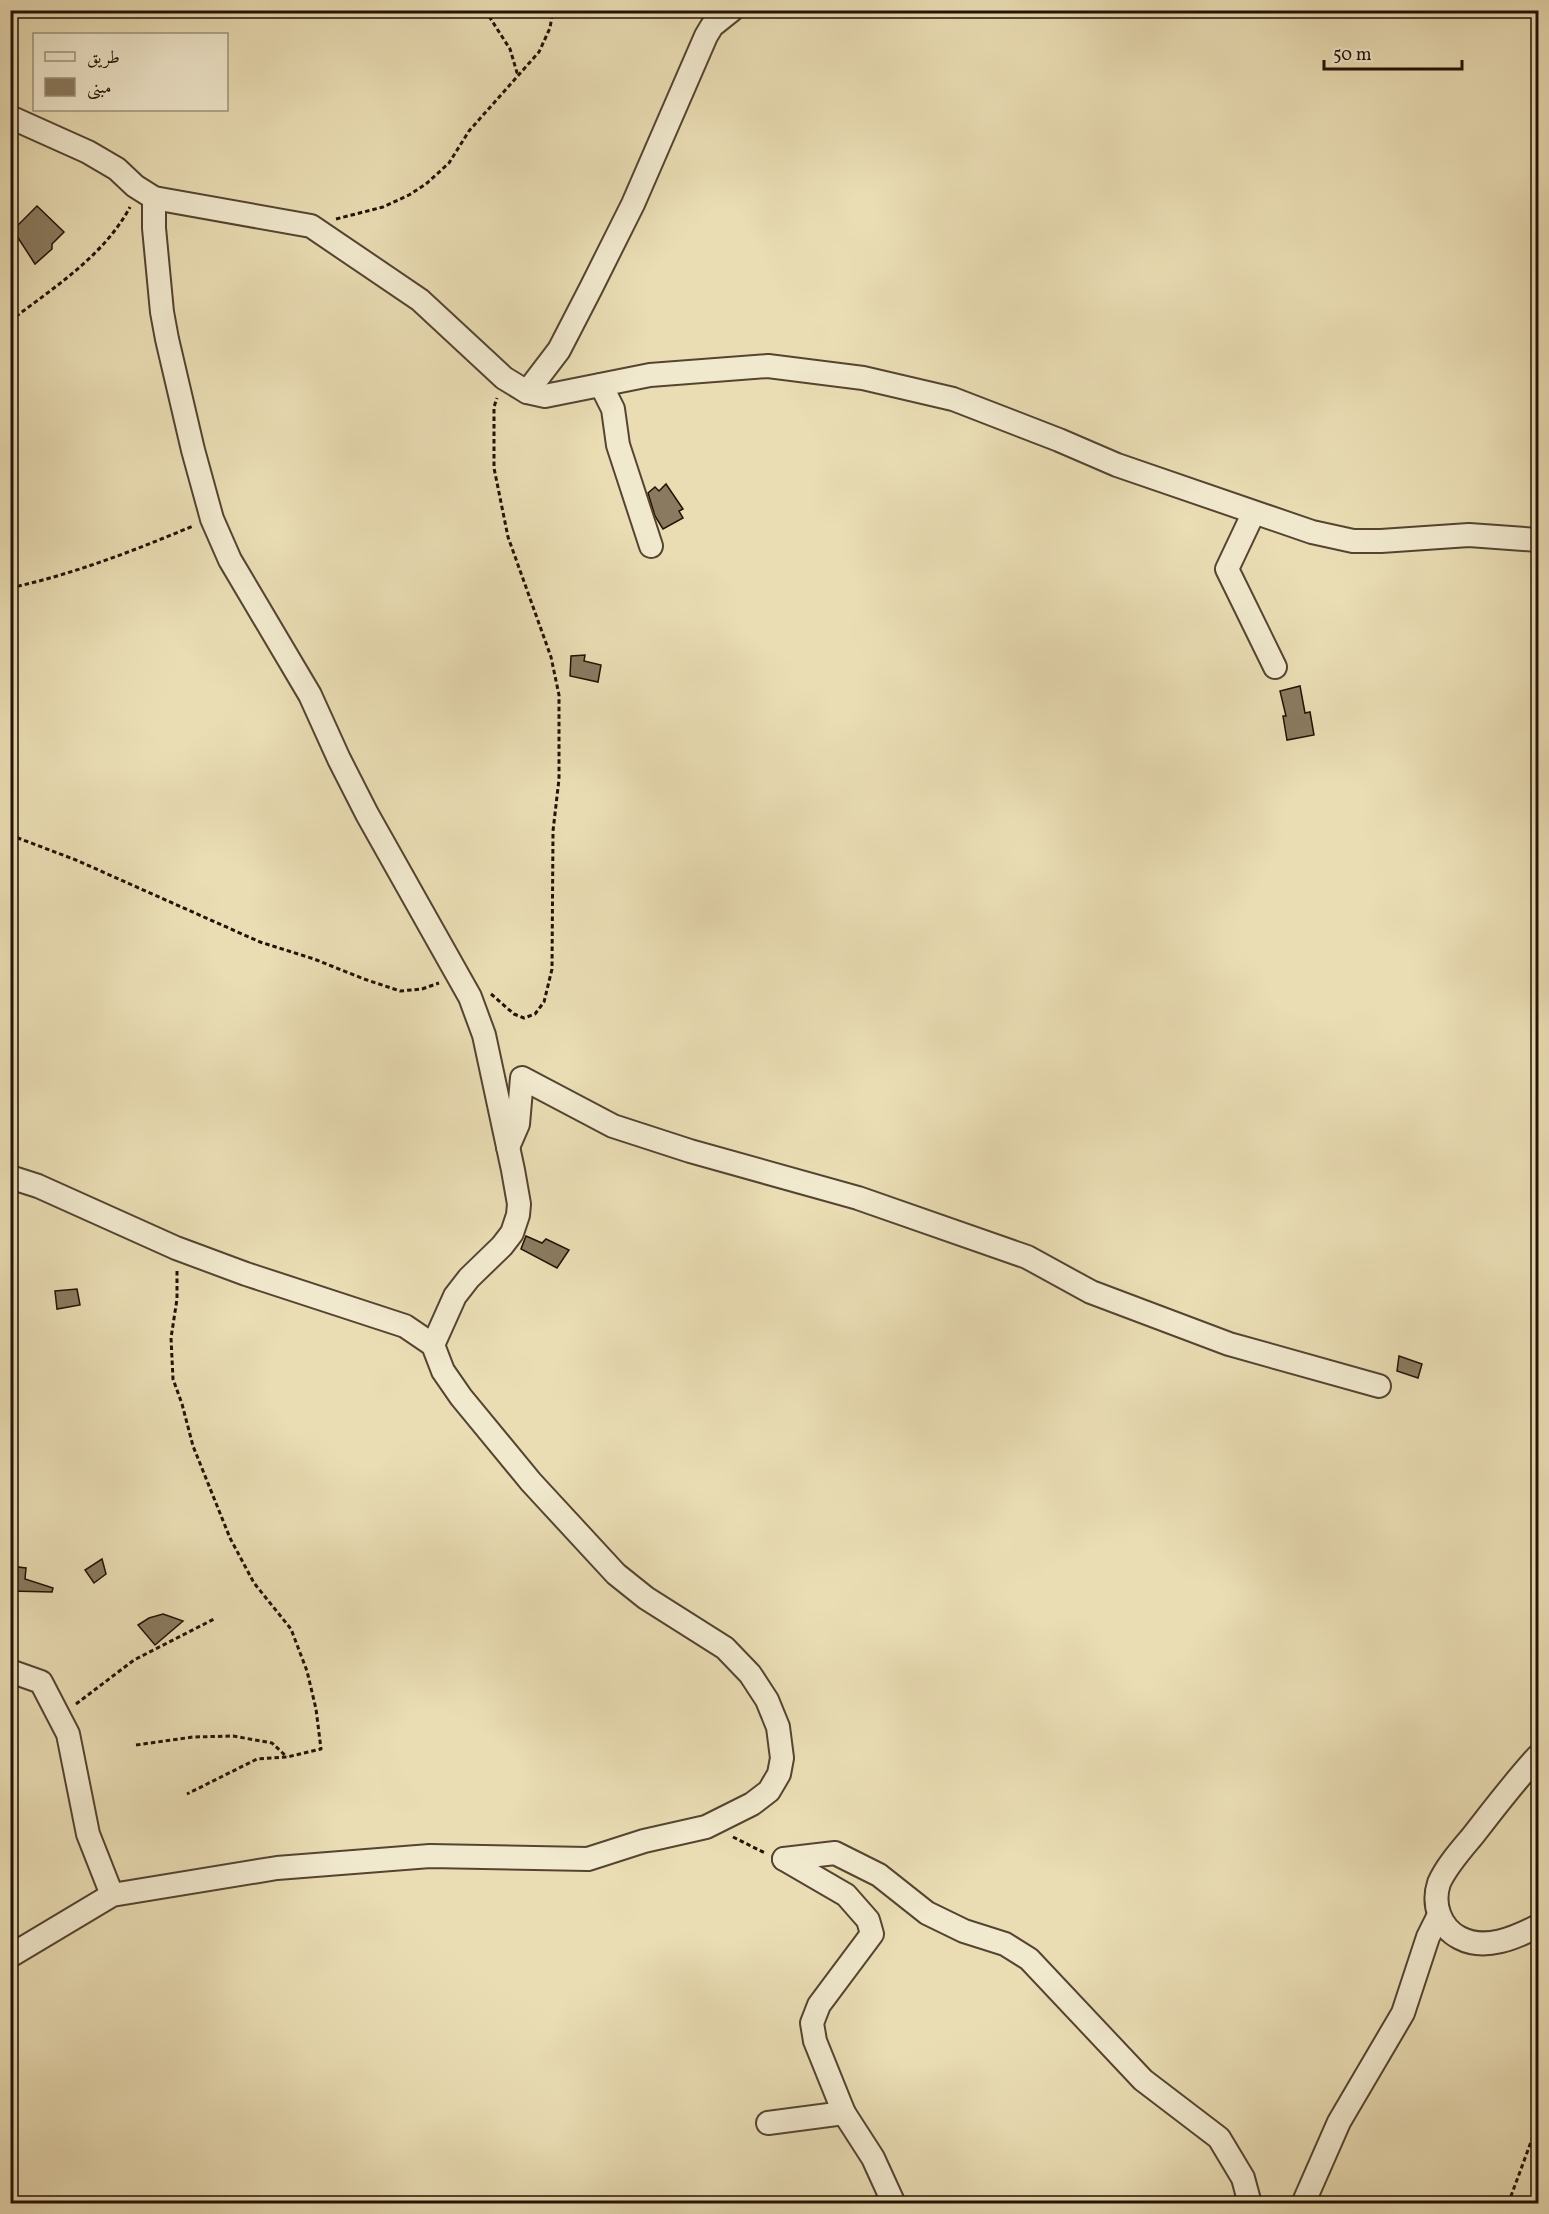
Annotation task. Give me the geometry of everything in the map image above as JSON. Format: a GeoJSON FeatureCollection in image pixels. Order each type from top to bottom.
{"type":"FeatureCollection","features":[{"type":"Feature","properties":{"kind":"street"},"geometry":{"type":"LineString","coordinates":[[527,393],[558,350],[587,297],[633,204],[706,36],[712,26],[732,10]]}},
{"type":"Feature","properties":{"kind":"street"},"geometry":{"type":"LineString","coordinates":[[10,117],[88,152],[117,169],[135,186],[154,198],[311,226],[420,300],[484,362],[527,393],[545,396],[650,375],[768,366],[863,378],[953,399],[1117,465],[1253,514],[1312,532],[1353,541],[1469,535],[1539,540]]}},
{"type":"Feature","properties":{"kind":"street"},"geometry":{"type":"LineString","coordinates":[[154,198],[154,228],[165,330],[212,519],[230,560],[310,695],[367,814],[470,997],[484,1035],[519,1204],[516,1225],[502,1246],[469,1278],[455,1296],[433,1345]]}},
{"type":"Feature","properties":{"kind":"street"},"geometry":{"type":"LineString","coordinates":[[601,385],[613,409],[618,445],[651,546]]}},
{"type":"Feature","properties":{"kind":"street"},"geometry":{"type":"LineString","coordinates":[[1253,514],[1227,569],[1275,667]]}},
{"type":"Feature","properties":{"kind":"street"},"geometry":{"type":"LineString","coordinates":[[508,1147],[518,1124],[522,1078],[613,1126],[690,1151],[858,1198],[1027,1257],[1091,1292],[1229,1344],[1379,1386]]}},
{"type":"Feature","properties":{"kind":"street"},"geometry":{"type":"LineString","coordinates":[[10,1177],[38,1186],[176,1248],[246,1274],[405,1326],[433,1345],[443,1371],[461,1396],[531,1482],[616,1574],[646,1598],[725,1648],[750,1674],[767,1700],[778,1727],[782,1758],[779,1774],[769,1791],[752,1804],[706,1827],[644,1841],[588,1859],[418,1857],[277,1868],[112,1895],[10,1956]]}},
{"type":"Feature","properties":{"kind":"street"},"geometry":{"type":"LineString","coordinates":[[10,1671],[41,1682],[68,1734],[88,1834],[112,1895]]}},
{"type":"Feature","properties":{"kind":"street"},"geometry":{"type":"LineString","coordinates":[[1539,1756],[1519,1777],[1457,1856],[1439,1883],[1436,1904],[1446,1927],[1466,1941],[1500,1942],[1539,1926]]}},
{"type":"Feature","properties":{"kind":"street"},"geometry":{"type":"LineString","coordinates":[[784,1859],[835,1853],[879,1875],[927,1913],[964,1931],[1005,1944],[1029,1959],[1143,2080],[1219,2138],[1243,2178],[1250,2204]]}},
{"type":"Feature","properties":{"kind":"street"},"geometry":{"type":"LineString","coordinates":[[784,1859],[846,1895],[868,1920],[872,1934],[819,2006],[813,2023],[815,2042],[844,2113],[873,2158],[894,2204]]}},
{"type":"Feature","properties":{"kind":"street"},"geometry":{"type":"LineString","coordinates":[[1303,2204],[1339,2122],[1402,2013],[1428,1937],[1439,1915]]}},
{"type":"Feature","properties":{"kind":"street"},"geometry":{"type":"LineString","coordinates":[[768,2123],[844,2113]]}},
{"type":"Feature","properties":{"kind":"path"},"geometry":{"type":"LineString","coordinates":[[485,10],[510,49],[518,76]]}},
{"type":"Feature","properties":{"kind":"path"},"geometry":{"type":"LineString","coordinates":[[311,226],[383,207],[426,184],[449,163],[469,131],[539,52],[550,28],[553,10]]}},
{"type":"Feature","properties":{"kind":"path"},"geometry":{"type":"LineString","coordinates":[[10,321],[80,266],[118,228],[130,208],[135,186]]}},
{"type":"Feature","properties":{"kind":"path"},"geometry":{"type":"LineString","coordinates":[[488,992],[514,1014],[524,1018],[536,1014],[544,1002],[552,969],[554,831],[559,779],[559,695],[551,657],[508,537],[494,468],[494,407],[504,378]]}},
{"type":"Feature","properties":{"kind":"path"},"geometry":{"type":"LineString","coordinates":[[10,588],[90,566],[212,519]]}},
{"type":"Feature","properties":{"kind":"path"},"geometry":{"type":"LineString","coordinates":[[10,836],[76,860],[260,942],[400,991],[422,989],[458,976]]}},
{"type":"Feature","properties":{"kind":"path"},"geometry":{"type":"LineString","coordinates":[[176,1248],[177,1299],[171,1338],[173,1379],[193,1446],[230,1538],[254,1583],[291,1629],[308,1671],[321,1749],[287,1757],[257,1760],[187,1794]]}},
{"type":"Feature","properties":{"kind":"path"},"geometry":{"type":"LineString","coordinates":[[59,1717],[134,1660],[214,1619]]}},
{"type":"Feature","properties":{"kind":"path"},"geometry":{"type":"LineString","coordinates":[[136,1745],[193,1737],[233,1736],[272,1743],[287,1757]]}},
{"type":"Feature","properties":{"kind":"path"},"geometry":{"type":"LineString","coordinates":[[706,1827],[784,1859]]}},
{"type":"Feature","properties":{"kind":"path"},"geometry":{"type":"LineString","coordinates":[[1510,2204],[1539,2124]]}},
{"type":"Feature","properties":{"kind":"building"},"geometry":{"type":"Polygon","coordinates":[[[37,206],[64,232],[52,244],[52,249],[35,264],[13,230],[37,206]]]}},
{"type":"Feature","properties":{"kind":"building"},"geometry":{"type":"Polygon","coordinates":[[[666,484],[683,509],[679,511],[683,518],[663,529],[655,516],[648,493],[655,487],[659,491],[666,484]]]}},
{"type":"Feature","properties":{"kind":"building"},"geometry":{"type":"Polygon","coordinates":[[[585,655],[584,661],[601,665],[598,682],[570,676],[571,656],[585,655]]]}},
{"type":"Feature","properties":{"kind":"building"},"geometry":{"type":"Polygon","coordinates":[[[1300,686],[1305,713],[1310,712],[1314,735],[1287,740],[1283,716],[1286,716],[1280,691],[1300,686]]]}},
{"type":"Feature","properties":{"kind":"building"},"geometry":{"type":"Polygon","coordinates":[[[526,1236],[542,1243],[546,1239],[569,1250],[557,1268],[521,1249],[526,1236]]]}},
{"type":"Feature","properties":{"kind":"building"},"geometry":{"type":"Polygon","coordinates":[[[77,1289],[80,1305],[57,1309],[55,1291],[77,1289]]]}},
{"type":"Feature","properties":{"kind":"building"},"geometry":{"type":"Polygon","coordinates":[[[1399,1356],[1422,1364],[1418,1378],[1397,1371],[1399,1356]]]}},
{"type":"Feature","properties":{"kind":"building"},"geometry":{"type":"Polygon","coordinates":[[[102,1559],[106,1574],[94,1583],[85,1570],[102,1559]]]}},
{"type":"Feature","properties":{"kind":"building"},"geometry":{"type":"Polygon","coordinates":[[[10,1566],[26,1568],[25,1579],[53,1588],[52,1592],[10,1591],[10,1566]]]}},
{"type":"Feature","properties":{"kind":"building"},"geometry":{"type":"Polygon","coordinates":[[[163,1614],[183,1621],[155,1645],[138,1625],[149,1618],[163,1614]]]}}]}
